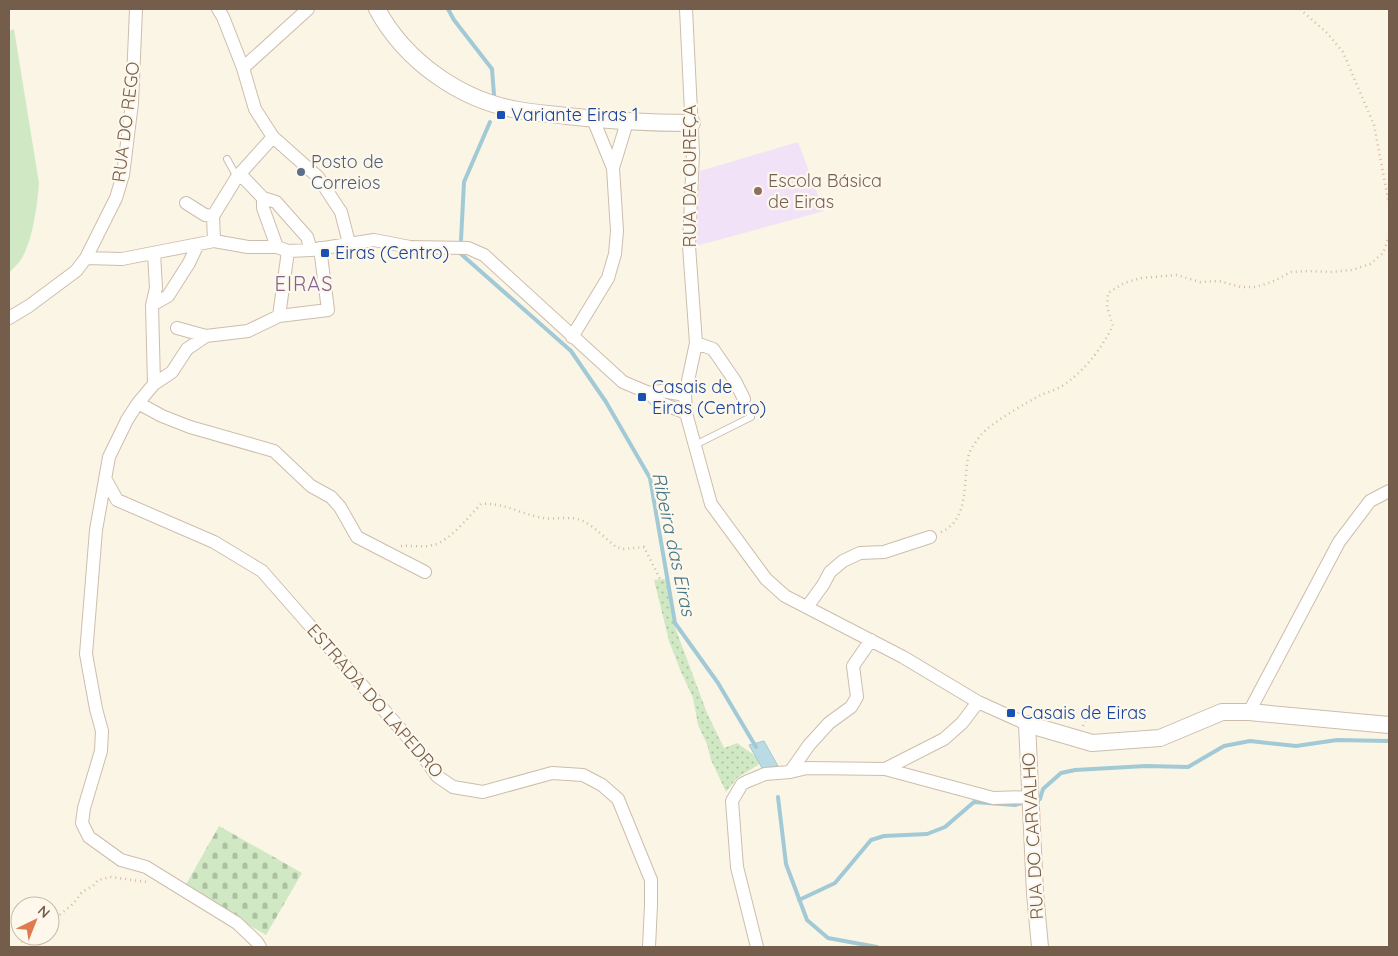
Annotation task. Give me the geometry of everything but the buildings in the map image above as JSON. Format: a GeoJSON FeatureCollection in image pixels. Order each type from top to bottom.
{"type":"FeatureCollection","features":[{"type":"Feature","properties":{"kind":"street","name":"RUA DO REGO"},"geometry":{"type":"LineString","coordinates":[[9,318],[29,306],[76,270],[86,258],[116,198],[123,175],[132,103],[136,9]]}},
{"type":"Feature","properties":{"kind":"street"},"geometry":{"type":"LineString","coordinates":[[218,9],[224,16],[243,68],[255,109],[273,137],[318,176],[341,212],[349,243]]}},
{"type":"Feature","properties":{"kind":"street"},"geometry":{"type":"LineString","coordinates":[[243,68],[308,9]]}},
{"type":"Feature","properties":{"kind":"street"},"geometry":{"type":"LineString","coordinates":[[377,9],[401,44],[430,71],[465,93],[496,105],[518,110],[593,119],[627,122],[692,123]]}},
{"type":"Feature","properties":{"kind":"street","name":"RUA DA OUREÇA"},"geometry":{"type":"LineString","coordinates":[[686,9],[693,153],[689,246],[696,343],[694,361],[685,395],[686,413],[711,504],[766,579],[785,596],[903,657],[978,702],[1027,724]]}},
{"type":"Feature","properties":{"kind":"street"},"geometry":{"type":"LineString","coordinates":[[572,337],[608,278],[615,254],[616,230],[613,168],[593,119]]}},
{"type":"Feature","properties":{"kind":"street"},"geometry":{"type":"LineString","coordinates":[[613,168],[627,122]]}},
{"type":"Feature","properties":{"kind":"street"},"geometry":{"type":"LineString","coordinates":[[214,240],[213,216],[238,175],[273,137]]}},
{"type":"Feature","properties":{"kind":"street"},"geometry":{"type":"LineString","coordinates":[[177,328],[206,336],[248,331],[279,316],[328,310],[315,249],[276,202],[263,198],[238,175]]}},
{"type":"Feature","properties":{"kind":"street"},"geometry":{"type":"LineString","coordinates":[[263,198],[263,208],[282,249],[279,316]]}},
{"type":"Feature","properties":{"kind":"street"},"geometry":{"type":"LineString","coordinates":[[186,203],[205,215],[213,216]]}},
{"type":"Feature","properties":{"kind":"street"},"geometry":{"type":"LineString","coordinates":[[86,258],[122,259],[214,240],[248,247],[282,249],[315,249],[374,240],[410,247],[468,248],[484,255],[623,382],[649,393],[658,402],[686,413]]}},
{"type":"Feature","properties":{"kind":"street"},"geometry":{"type":"LineString","coordinates":[[152,305],[168,296],[189,263],[198,244]]}},
{"type":"Feature","properties":{"kind":"street"},"geometry":{"type":"LineString","coordinates":[[154,253],[156,288],[152,305],[154,384]]}},
{"type":"Feature","properties":{"kind":"street"},"geometry":{"type":"LineString","coordinates":[[206,336],[187,349],[172,372],[154,384],[138,403],[127,420],[109,457],[96,530],[86,654],[102,731],[101,751],[84,808],[82,823],[90,837],[121,860],[146,867],[237,923],[260,947]]}},
{"type":"Feature","properties":{"kind":"street"},"geometry":{"type":"LineString","coordinates":[[696,343],[713,349],[735,381],[744,399]]}},
{"type":"Feature","properties":{"kind":"street"},"geometry":{"type":"LineString","coordinates":[[649,393],[662,391],[685,395]]}},
{"type":"Feature","properties":{"kind":"street"},"geometry":{"type":"LineString","coordinates":[[138,403],[162,416],[190,427],[274,451],[310,486],[330,497],[340,507],[357,537],[425,572]]}},
{"type":"Feature","properties":{"kind":"street","name":"ESTRADA DO LAPEDRO"},"geometry":{"type":"LineString","coordinates":[[106,480],[116,500],[214,542],[262,571],[418,749],[437,776],[454,787],[483,792],[552,773],[583,775],[602,785],[618,799],[651,880],[652,905],[649,947]]}},
{"type":"Feature","properties":{"kind":"street"},"geometry":{"type":"LineString","coordinates":[[1249,712],[1339,542],[1370,501],[1389,491]]}},
{"type":"Feature","properties":{"kind":"street"},"geometry":{"type":"LineString","coordinates":[[807,607],[830,572],[844,562],[860,553],[884,552],[930,537]]}},
{"type":"Feature","properties":{"kind":"street"},"geometry":{"type":"LineString","coordinates":[[790,772],[809,745],[829,723],[850,707],[857,697],[853,666],[871,640]]}},
{"type":"Feature","properties":{"kind":"street"},"geometry":{"type":"LineString","coordinates":[[885,769],[944,739],[962,723],[978,702]]}},
{"type":"Feature","properties":{"kind":"street"},"geometry":{"type":"LineString","coordinates":[[1027,724],[1092,742],[1160,738],[1222,712],[1249,712],[1389,725]]}},
{"type":"Feature","properties":{"kind":"street","name":"RUA DO CARVALHO"},"geometry":{"type":"LineString","coordinates":[[1027,724],[1040,947]]}},
{"type":"Feature","properties":{"kind":"street"},"geometry":{"type":"LineString","coordinates":[[757,947],[737,867],[732,801],[742,784],[765,774],[790,772],[807,768],[885,769],[993,798],[1030,797]]}},
{"type":"Feature","properties":{"kind":"lane"},"geometry":{"type":"LineString","coordinates":[[227,159],[238,175]]}},
{"type":"Feature","properties":{"kind":"lane"},"geometry":{"type":"LineString","coordinates":[[695,445],[751,417],[744,399]]}},
{"type":"Feature","properties":{"kind":"path"},"geometry":{"type":"LineString","coordinates":[[1300,9],[1327,33],[1343,52],[1374,125],[1389,204]]}},
{"type":"Feature","properties":{"kind":"path"},"geometry":{"type":"LineString","coordinates":[[930,537],[947,530],[957,518],[965,490],[969,452],[982,434],[1025,404],[1061,387],[1087,366],[1106,340],[1113,326],[1107,307],[1108,293],[1124,283],[1141,278],[1177,276],[1200,282],[1219,282],[1241,287],[1255,287],[1272,282],[1291,272],[1352,270],[1370,264],[1382,253],[1389,236]]}},
{"type":"Feature","properties":{"kind":"path"},"geometry":{"type":"LineString","coordinates":[[383,550],[385,547],[434,546],[451,536],[481,504],[500,504],[518,512],[534,516],[569,518],[583,521],[616,548],[644,547],[662,583]]}},
{"type":"Feature","properties":{"kind":"path"},"geometry":{"type":"LineString","coordinates":[[1078,739],[1090,708]]}},
{"type":"Feature","properties":{"kind":"path"},"geometry":{"type":"LineString","coordinates":[[60,915],[74,903],[82,892],[93,886],[98,880],[111,877],[142,882],[166,880]]}},
{"type":"Feature","properties":{"kind":"shaded area","name":"Escola Básica de Eiras"},"geometry":{"type":"Polygon","coordinates":[[[798,142],[824,211],[696,246],[700,171],[798,142]]]}},
{"type":"Feature","properties":{"kind":"green space"},"geometry":{"type":"Polygon","coordinates":[[[14,29],[39,183],[36,213],[28,244],[20,261],[9,273],[9,31],[14,29]]]}},
{"type":"Feature","properties":{"kind":"green space"},"geometry":{"type":"Polygon","coordinates":[[[666,579],[675,627],[707,713],[724,748],[737,743],[761,760],[758,765],[737,778],[726,792],[711,760],[707,744],[698,725],[693,698],[669,641],[654,580],[666,579]]]}},
{"type":"Feature","properties":{"kind":"green space"},"geometry":{"type":"Polygon","coordinates":[[[219,826],[302,873],[266,935],[184,888],[219,826]]]}},
{"type":"Feature","properties":{"kind":"water"},"geometry":{"type":"Polygon","coordinates":[[[764,741],[778,766],[762,768],[749,745],[764,741]]]}},
{"type":"Feature","properties":{"kind":"waterway","name":"Ribeira das Eiras"},"geometry":{"type":"LineString","coordinates":[[448,9],[454,20],[492,69],[494,95]]}},
{"type":"Feature","properties":{"kind":"waterway","name":"Ribeira das Eiras"},"geometry":{"type":"LineString","coordinates":[[461,240],[464,182],[490,122]]}},
{"type":"Feature","properties":{"kind":"waterway","name":"Ribeira das Eiras"},"geometry":{"type":"LineString","coordinates":[[461,254],[571,351],[606,402],[650,478],[675,623],[718,683],[756,747]]}},
{"type":"Feature","properties":{"kind":"waterway"},"geometry":{"type":"LineString","coordinates":[[1035,800],[1040,799],[1043,789],[1061,773],[1075,770],[1146,766],[1188,767],[1224,746],[1250,741],[1296,746],[1337,740],[1389,741]]}},
{"type":"Feature","properties":{"kind":"waterway"},"geometry":{"type":"LineString","coordinates":[[778,797],[786,864],[807,920],[828,938],[877,947]]}},
{"type":"Feature","properties":{"kind":"waterway"},"geometry":{"type":"LineString","coordinates":[[799,900],[835,883],[871,840],[884,836],[927,834],[945,827],[974,802],[1015,805],[1026,802]]}},
{"type":"Feature","properties":{"kind":"place","name":"Variante Eiras 1"},"geometry":{"type":"Point","coordinates":[501,115]}},
{"type":"Feature","properties":{"kind":"place","name":"Posto de Correios"},"geometry":{"type":"Point","coordinates":[301,172]}},
{"type":"Feature","properties":{"kind":"place","name":"Escola Básica de Eiras"},"geometry":{"type":"Point","coordinates":[758,191]}},
{"type":"Feature","properties":{"kind":"place","name":"Eiras (Centro)"},"geometry":{"type":"Point","coordinates":[325,253]}},
{"type":"Feature","properties":{"kind":"place","name":"Casais de Eiras (Centro)"},"geometry":{"type":"Point","coordinates":[642,397]}},
{"type":"Feature","properties":{"kind":"place","name":"Casais de Eiras"},"geometry":{"type":"Point","coordinates":[1011,713]}},
{"type":"Feature","properties":{"kind":"district","name":"EIRAS"},"geometry":{"type":"Point","coordinates":[304,284]}}]}
